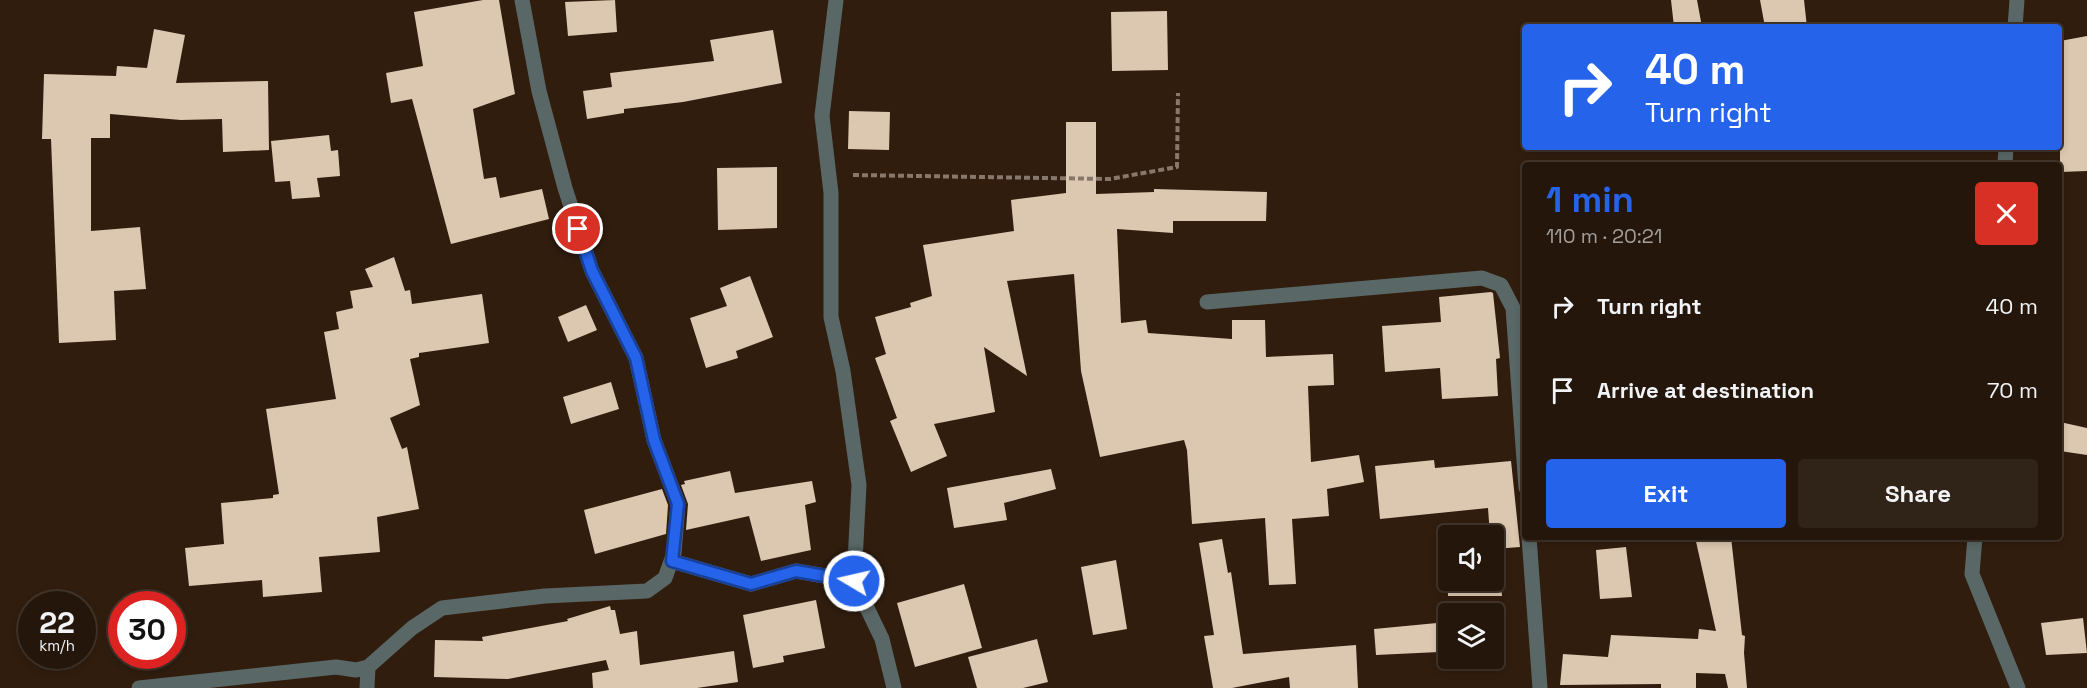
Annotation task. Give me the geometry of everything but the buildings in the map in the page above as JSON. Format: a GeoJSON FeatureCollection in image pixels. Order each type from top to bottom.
{"type":"FeatureCollection","features":[{"type":"Feature","properties":{"kind":"street"},"geometry":{"type":"LineString","coordinates":[[139,688],[336,667],[356,670],[368,668],[412,628],[442,608],[545,596],[646,591],[665,578],[672,561],[678,504],[654,440],[636,358],[592,271],[565,188],[539,90],[522,0]]}},
{"type":"Feature","properties":{"kind":"street"},"geometry":{"type":"LineString","coordinates":[[836,0],[822,116],[828,175],[831,317],[843,371],[859,485],[854,581],[882,639],[894,688]]}},
{"type":"Feature","properties":{"kind":"street"},"geometry":{"type":"LineString","coordinates":[[2015,24],[2017,0]]}},
{"type":"Feature","properties":{"kind":"street"},"geometry":{"type":"LineString","coordinates":[[1207,302],[1482,278],[1501,285],[1513,308],[1522,433]]}},
{"type":"Feature","properties":{"kind":"street"},"geometry":{"type":"LineString","coordinates":[[1529,540],[1540,688]]}},
{"type":"Feature","properties":{"kind":"street"},"geometry":{"type":"LineString","coordinates":[[1975,540],[1972,574],[2018,688]]}},
{"type":"Feature","properties":{"kind":"street"},"geometry":{"type":"LineString","coordinates":[[672,561],[751,584],[796,571],[854,581]]}},
{"type":"Feature","properties":{"kind":"street"},"geometry":{"type":"LineString","coordinates":[[367,688],[368,668]]}},
{"type":"Feature","properties":{"kind":"path"},"geometry":{"type":"LineString","coordinates":[[828,175],[1110,179],[1177,167],[1178,93]]}},
{"type":"Feature","properties":{"kind":"route"},"geometry":{"type":"LineString","coordinates":[[578,229],[592,271],[636,358],[654,440],[678,504],[672,561],[751,584],[796,571],[854,581]]}}]}
